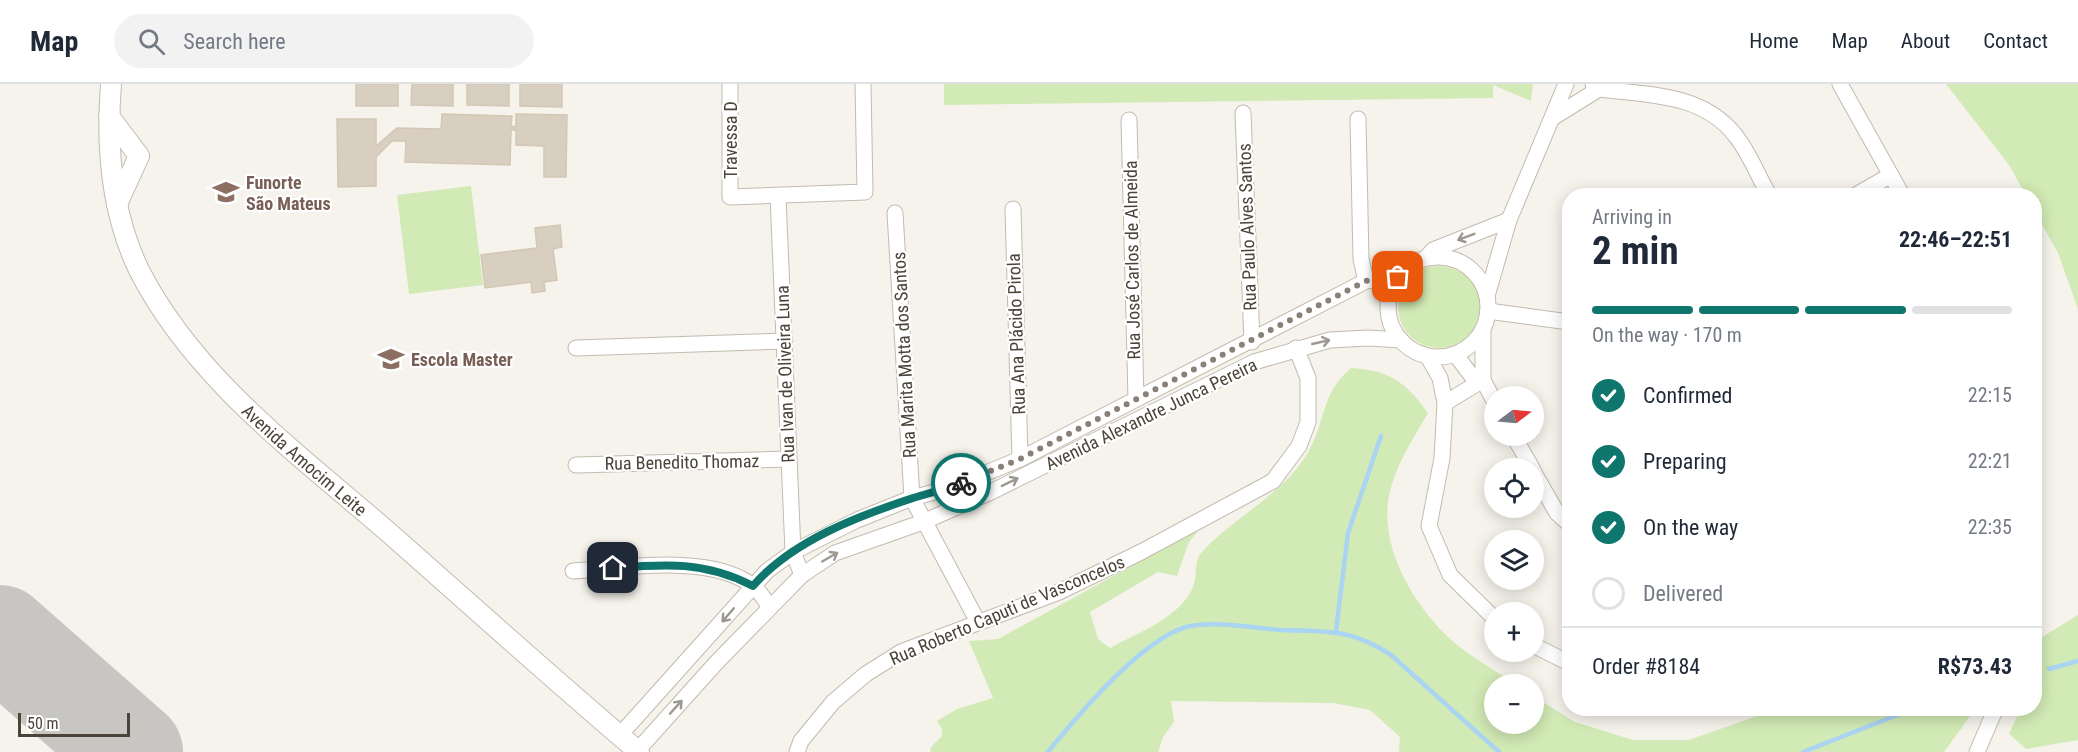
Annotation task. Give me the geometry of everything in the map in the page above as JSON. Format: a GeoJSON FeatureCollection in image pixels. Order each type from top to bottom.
{"type":"FeatureCollection","features":[{"type":"Feature","properties":{"kind":"street","name":"Avenida Amocim Leite"},"geometry":{"type":"LineString","coordinates":[[111,84],[108,116],[109,156],[117,204],[138,268],[172,323],[224,385],[303,458],[638,751]]}},
{"type":"Feature","properties":{"kind":"street","name":"Travessa D"},"geometry":{"type":"LineString","coordinates":[[730,84],[730,197],[778,196]]}},
{"type":"Feature","properties":{"kind":"street"},"geometry":{"type":"LineString","coordinates":[[778,196],[865,192],[863,84]]}},
{"type":"Feature","properties":{"kind":"street"},"geometry":{"type":"LineString","coordinates":[[1480,381],[1483,330],[1509,220],[1566,84]]}},
{"type":"Feature","properties":{"kind":"street"},"geometry":{"type":"LineString","coordinates":[[1840,84],[1898,188]]}},
{"type":"Feature","properties":{"kind":"street"},"geometry":{"type":"LineString","coordinates":[[1554,117],[1596,87],[1682,99],[1710,113],[1735,134],[1765,188]]}},
{"type":"Feature","properties":{"kind":"street","name":"Rua Paulo Alves Santos"},"geometry":{"type":"LineString","coordinates":[[1242,113],[1252,342]]}},
{"type":"Feature","properties":{"kind":"street"},"geometry":{"type":"LineString","coordinates":[[108,116],[139,156],[117,204]]}},
{"type":"Feature","properties":{"kind":"street"},"geometry":{"type":"LineString","coordinates":[[1358,119],[1361,259],[1366,281]]}},
{"type":"Feature","properties":{"kind":"street","name":"Rua José Carlos de Almeida"},"geometry":{"type":"LineString","coordinates":[[1129,120],[1136,399]]}},
{"type":"Feature","properties":{"kind":"street"},"geometry":{"type":"LineString","coordinates":[[1869,188],[1891,175]]}},
{"type":"Feature","properties":{"kind":"street","name":"Rua Ivan de Oliveira Luna"},"geometry":{"type":"LineString","coordinates":[[778,196],[793,552],[802,575]]}},
{"type":"Feature","properties":{"kind":"street","name":"Rua Ana Plácido Pirola"},"geometry":{"type":"LineString","coordinates":[[1013,209],[1020,459]]}},
{"type":"Feature","properties":{"kind":"street","name":"Rua Marita Motta dos Santos"},"geometry":{"type":"LineString","coordinates":[[895,213],[912,498]]}},
{"type":"Feature","properties":{"kind":"street"},"geometry":{"type":"LineString","coordinates":[[1484,608],[1449,575],[1430,526],[1442,458],[1445,403],[1440,378],[1428,357],[1401,340],[1395,331],[1389,309],[1393,287],[1406,268],[1426,258],[1433,250],[1509,220]]}},
{"type":"Feature","properties":{"kind":"street"},"geometry":{"type":"LineString","coordinates":[[1426,258],[1449,258],[1469,268],[1484,285],[1488,304]]}},
{"type":"Feature","properties":{"kind":"street","name":"Avenida Alexandre Junca Pereira"},"geometry":{"type":"LineString","coordinates":[[620,735],[766,571],[793,552],[823,536],[912,498],[950,488],[1020,459],[1252,342],[1366,281],[1398,277]]}},
{"type":"Feature","properties":{"kind":"street"},"geometry":{"type":"LineString","coordinates":[[1488,304],[1562,320]]}},
{"type":"Feature","properties":{"kind":"street"},"geometry":{"type":"LineString","coordinates":[[1428,357],[1455,354],[1469,347],[1483,330]]}},
{"type":"Feature","properties":{"kind":"street","name":"Avenida Alexandre Junca Pereira"},"geometry":{"type":"LineString","coordinates":[[638,751],[770,607],[802,575],[835,553],[923,522],[1254,362],[1330,340],[1368,338],[1401,340]]}},
{"type":"Feature","properties":{"kind":"street"},"geometry":{"type":"LineString","coordinates":[[576,348],[785,341]]}},
{"type":"Feature","properties":{"kind":"street","name":"Rua Roberto Caputi de Vasconcelos"},"geometry":{"type":"LineString","coordinates":[[796,752],[801,741],[833,702],[866,674],[901,652],[1059,592],[1142,552],[1273,480],[1299,446],[1308,422],[1308,378],[1296,348]]}},
{"type":"Feature","properties":{"kind":"street"},"geometry":{"type":"LineString","coordinates":[[1455,354],[1484,387]]}},
{"type":"Feature","properties":{"kind":"street"},"geometry":{"type":"LineString","coordinates":[[1445,403],[1480,381]]}},
{"type":"Feature","properties":{"kind":"street","name":"Rua Benedito Thomaz"},"geometry":{"type":"LineString","coordinates":[[576,465],[788,459]]}},
{"type":"Feature","properties":{"kind":"street"},"geometry":{"type":"LineString","coordinates":[[1544,490],[1562,518]]}},
{"type":"Feature","properties":{"kind":"street"},"geometry":{"type":"LineString","coordinates":[[912,498],[978,622]]}},
{"type":"Feature","properties":{"kind":"street"},"geometry":{"type":"LineString","coordinates":[[573,571],[674,564],[711,568],[753,586],[770,607]]}},
{"type":"Feature","properties":{"kind":"street"},"geometry":{"type":"LineString","coordinates":[[1544,650],[1562,660]]}},
{"type":"Feature","properties":{"kind":"street"},"geometry":{"type":"LineString","coordinates":[[1977,752],[1993,716]]}},
{"type":"Feature","properties":{"kind":"green space"},"geometry":{"type":"Polygon","coordinates":[[[944,84],[1533,84],[1531,101],[1493,85],[1493,98],[944,105],[944,84]]]}},
{"type":"Feature","properties":{"kind":"green space"},"geometry":{"type":"Polygon","coordinates":[[[1946,84],[2078,84],[2078,309],[2058,253],[2042,224],[2042,188],[2022,188],[2009,165],[1946,84]]]}},
{"type":"Feature","properties":{"kind":"green space"},"geometry":{"type":"Polygon","coordinates":[[[471,186],[483,285],[409,294],[397,195],[471,186]]]}},
{"type":"Feature","properties":{"kind":"green space"},"geometry":{"type":"Polygon","coordinates":[[[1431,266],[1447,266],[1462,273],[1473,284],[1480,299],[1477,323],[1468,336],[1447,348],[1431,348],[1416,341],[1405,330],[1398,315],[1398,299],[1405,284],[1416,273],[1431,266]]]}},
{"type":"Feature","properties":{"kind":"green space"},"geometry":{"type":"Polygon","coordinates":[[[1351,368],[1376,372],[1404,386],[1428,413],[1405,453],[1392,485],[1387,516],[1389,536],[1402,574],[1424,610],[1457,645],[1499,674],[1484,674],[1484,734],[1544,734],[1544,703],[1575,722],[1633,740],[1689,740],[1757,716],[1970,716],[1944,752],[1399,752],[1400,737],[1370,710],[1333,703],[1171,701],[1174,722],[1163,737],[1158,752],[930,752],[931,747],[942,736],[942,729],[937,721],[957,709],[993,698],[969,641],[998,639],[1199,529],[1188,544],[1177,576],[1158,572],[1090,612],[1098,639],[1110,648],[1157,624],[1178,608],[1193,587],[1199,556],[1202,552],[1283,483],[1306,456],[1334,388],[1351,368]]]}},
{"type":"Feature","properties":{"kind":"green space"},"geometry":{"type":"Polygon","coordinates":[[[2078,615],[2078,740],[2026,749],[2009,734],[2017,716],[2042,716],[2042,637],[2078,615]]]}},
{"type":"Feature","properties":{"kind":"building"},"geometry":{"type":"Polygon","coordinates":[[[356,84],[398,84],[398,106],[356,106],[356,84]]]}},
{"type":"Feature","properties":{"kind":"building"},"geometry":{"type":"Polygon","coordinates":[[[412,84],[453,84],[453,106],[411,105],[412,84]]]}},
{"type":"Feature","properties":{"kind":"building"},"geometry":{"type":"Polygon","coordinates":[[[467,84],[509,84],[509,106],[467,105],[467,84]]]}},
{"type":"Feature","properties":{"kind":"building"},"geometry":{"type":"Polygon","coordinates":[[[520,84],[562,84],[562,107],[520,106],[520,84]]]}},
{"type":"Feature","properties":{"kind":"building"},"geometry":{"type":"Polygon","coordinates":[[[442,114],[512,116],[511,126],[516,127],[516,114],[567,115],[566,177],[544,177],[544,146],[516,145],[516,130],[511,130],[510,165],[405,162],[406,141],[392,141],[376,157],[376,186],[338,187],[337,119],[376,119],[376,146],[397,128],[441,129],[442,114]]]}},
{"type":"Feature","properties":{"kind":"building"},"geometry":{"type":"Polygon","coordinates":[[[560,225],[562,247],[553,249],[557,280],[544,282],[545,291],[532,293],[531,282],[485,288],[481,255],[537,248],[535,228],[560,225]]]}},
{"type":"Feature","properties":{"kind":"waterway"},"geometry":{"type":"LineString","coordinates":[[1336,631],[1348,533],[1381,436]]}},
{"type":"Feature","properties":{"kind":"waterway"},"geometry":{"type":"LineString","coordinates":[[1048,752],[1113,679],[1153,645],[1172,633],[1190,626],[1213,624],[1338,633],[1363,640],[1391,655],[1499,752]]}},
{"type":"Feature","properties":{"kind":"waterway"},"geometry":{"type":"LineString","coordinates":[[2049,669],[2078,661]]}},
{"type":"Feature","properties":{"kind":"waterway"},"geometry":{"type":"LineString","coordinates":[[1803,752],[1895,716]]}},
{"type":"Feature","properties":{"kind":"runway"},"geometry":{"type":"LineString","coordinates":[[0,636],[132,752]]}},
{"type":"Feature","properties":{"kind":"way so far"},"geometry":{"type":"LineString","coordinates":[[961,483],[1020,459],[1252,342],[1366,281],[1398,277]]}},
{"type":"Feature","properties":{"kind":"place","name":"Funorte São Mateus"},"geometry":{"type":"Point","coordinates":[226,192]}},
{"type":"Feature","properties":{"kind":"place","name":"Escola Master"},"geometry":{"type":"Point","coordinates":[391,359]}},
{"type":"Feature","properties":{"kind":"route"},"geometry":{"type":"LineString","coordinates":[[613,568],[674,564],[711,568],[753,586],[766,571],[793,552],[823,536],[912,498],[961,483]]}}]}
